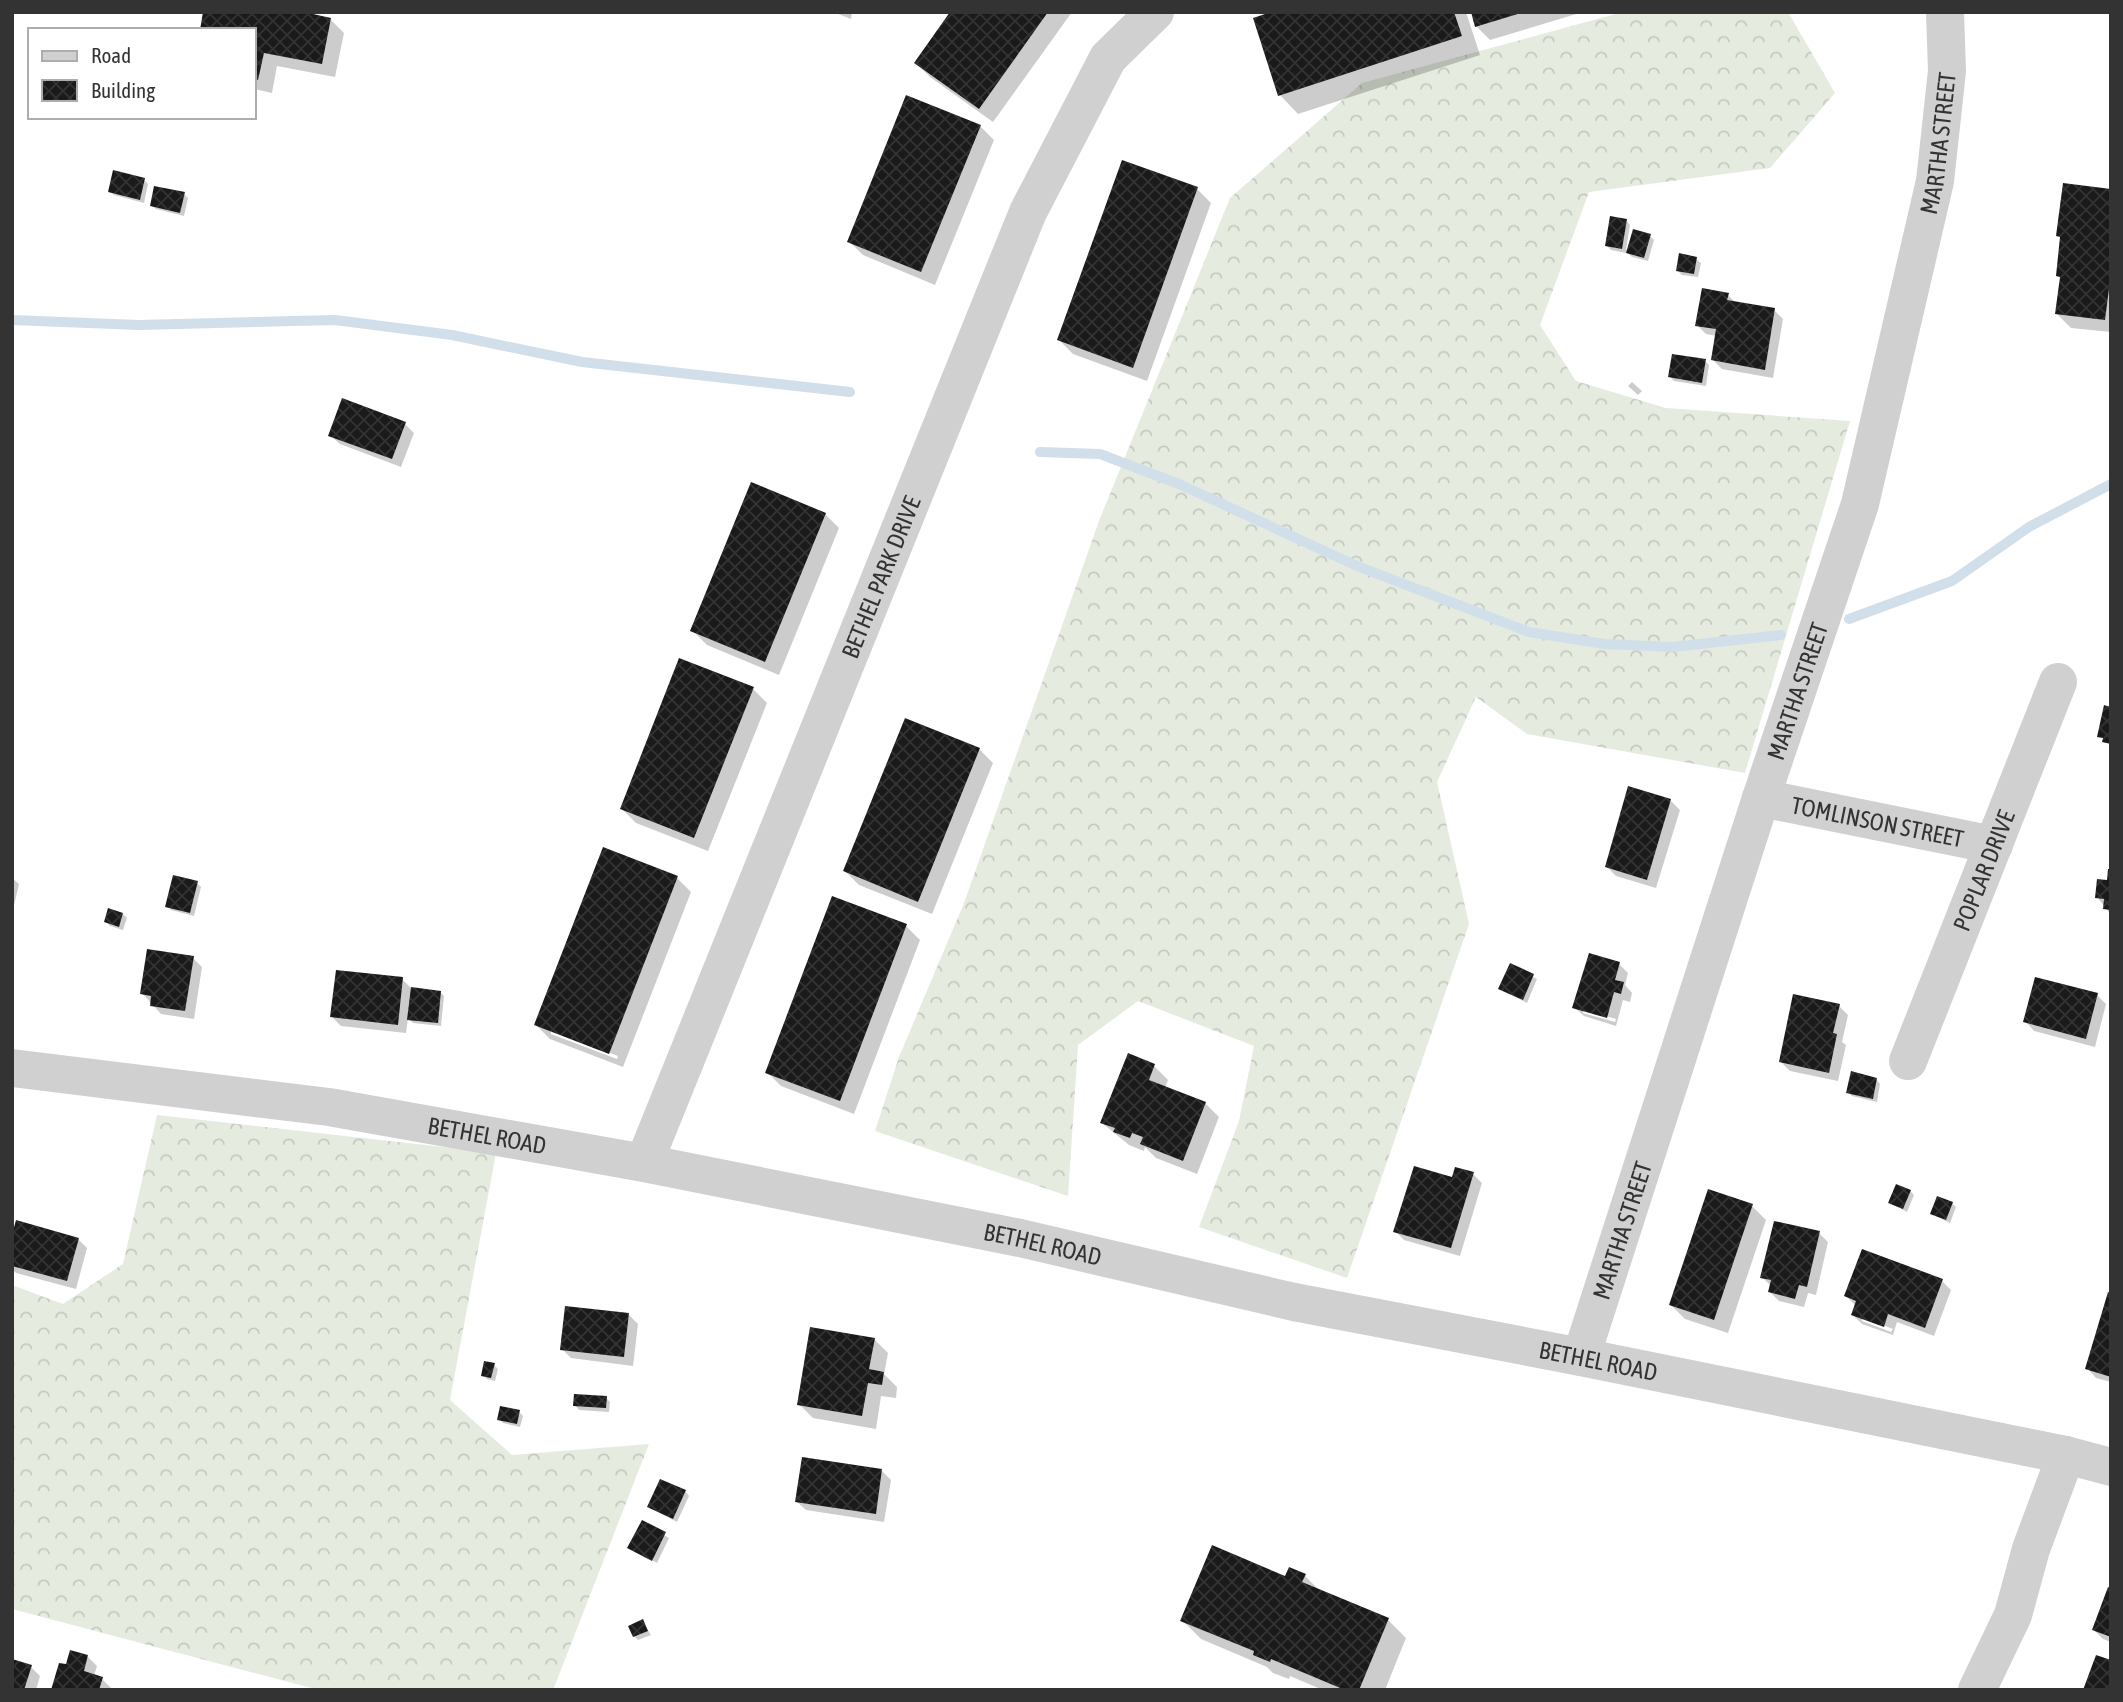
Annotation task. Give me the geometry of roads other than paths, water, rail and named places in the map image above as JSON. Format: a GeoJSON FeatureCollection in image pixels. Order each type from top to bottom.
{"type":"FeatureCollection","features":[{"type":"Feature","properties":{"kind":"street","name":"BETHEL PARK DRIVE"},"geometry":{"type":"LineString","coordinates":[[644,1163],[1028,212],[1108,58],[1155,12]]}},
{"type":"Feature","properties":{"kind":"street","name":"MARTHA STREET"},"geometry":{"type":"LineString","coordinates":[[1581,1357],[1761,798],[1860,504],[1935,181],[1947,71],[1945,12]]}},
{"type":"Feature","properties":{"kind":"street","name":"POPLAR DRIVE"},"geometry":{"type":"LineString","coordinates":[[1908,1061],[2058,682]]}},
{"type":"Feature","properties":{"kind":"street","name":"TOMLINSON STREET"},"geometry":{"type":"LineString","coordinates":[[1761,798],[1994,845]]}},
{"type":"Feature","properties":{"kind":"street","name":"BETHEL ROAD"},"geometry":{"type":"LineString","coordinates":[[12,1068],[329,1107],[644,1163],[1020,1238],[1294,1302],[1581,1357],[2066,1455],[2111,1467]]}},
{"type":"Feature","properties":{"kind":"street"},"geometry":{"type":"LineString","coordinates":[[1977,1690],[2012,1615],[2031,1549],[2066,1455]]}},
{"type":"Feature","properties":{"kind":"waterway"},"geometry":{"type":"LineString","coordinates":[[12,320],[139,325],[335,320],[452,335],[582,362],[850,392]]}},
{"type":"Feature","properties":{"kind":"waterway"},"geometry":{"type":"LineString","coordinates":[[1040,452],[1100,454],[1179,484],[1357,566],[1529,632],[1604,644],[1673,647],[1781,635]]}},
{"type":"Feature","properties":{"kind":"waterway"},"geometry":{"type":"LineString","coordinates":[[1849,619],[1952,581],[2029,527],[2111,484]]}}]}
